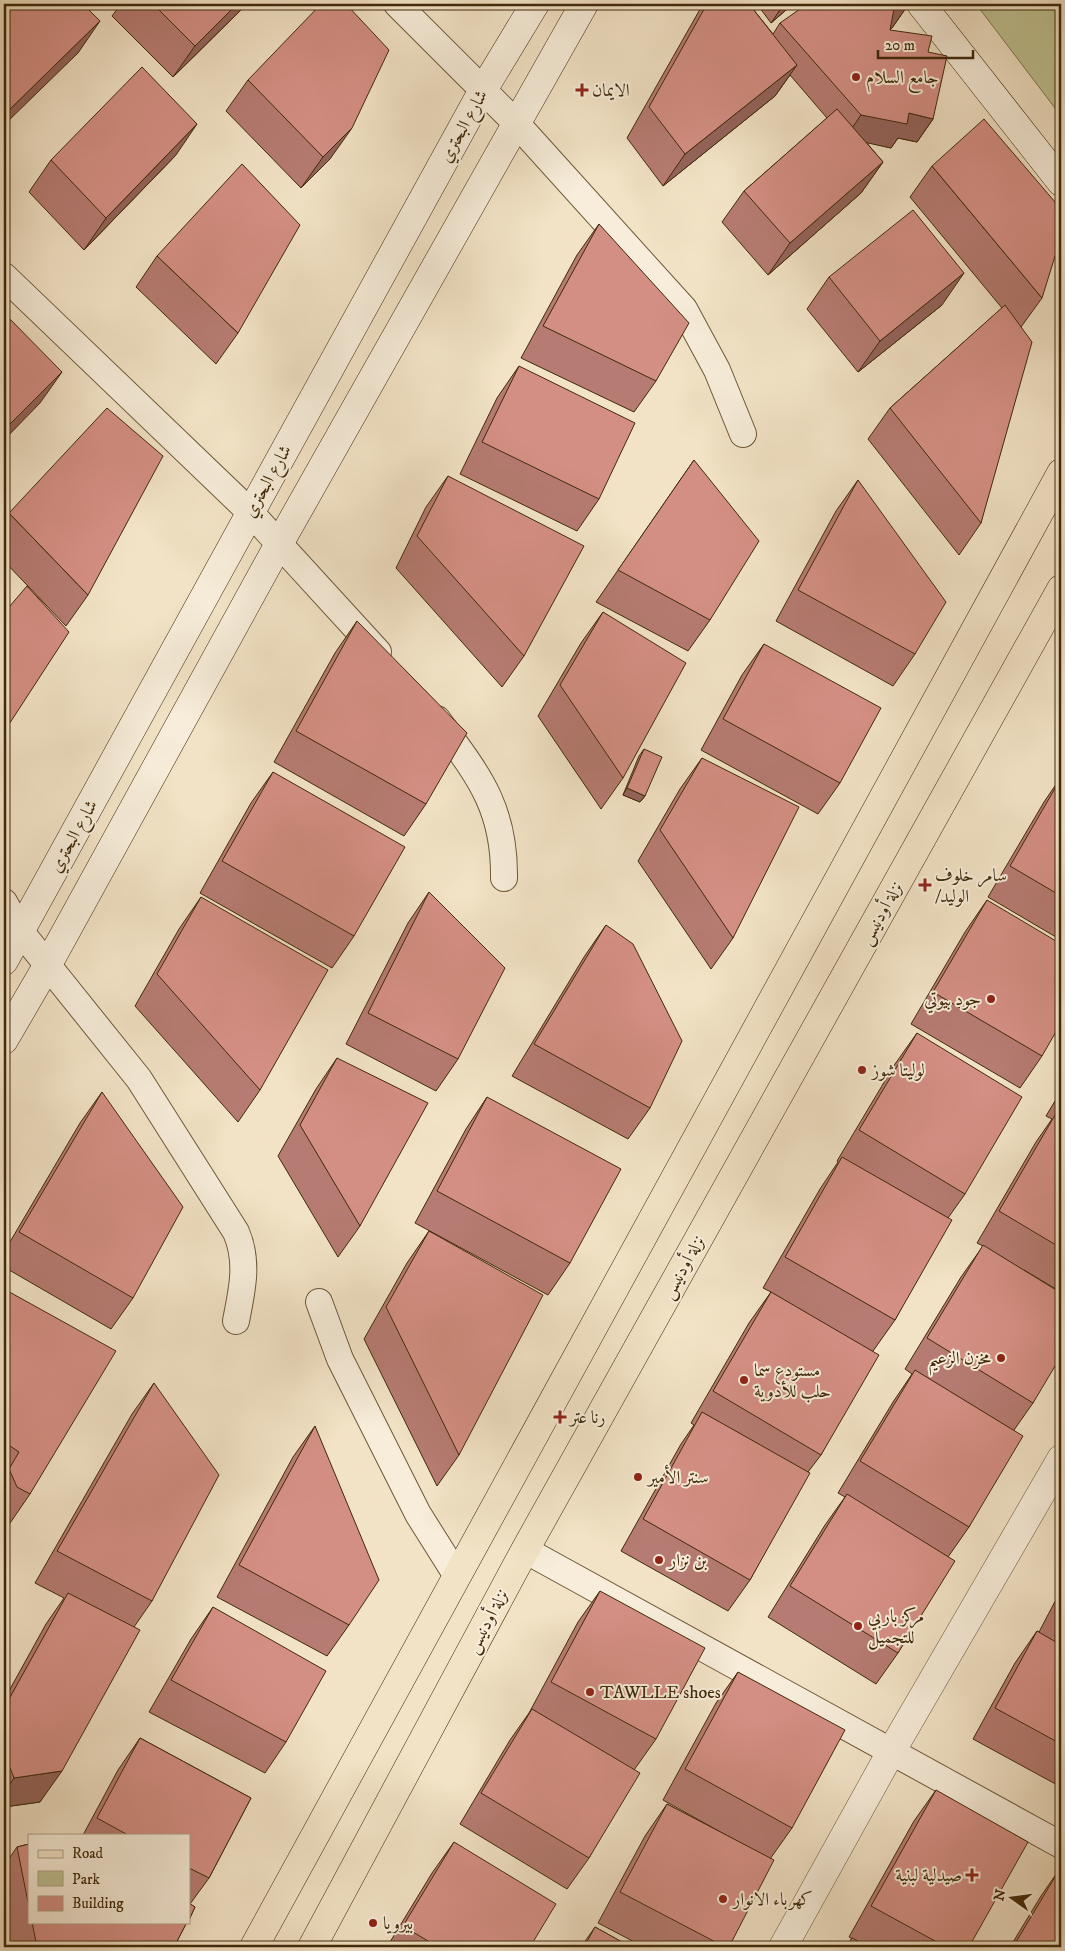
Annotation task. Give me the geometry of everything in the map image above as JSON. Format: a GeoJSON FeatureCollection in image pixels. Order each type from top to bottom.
{"type":"FeatureCollection","features":[{"type":"Feature","properties":{"kind":"main road","name":"شارع البحتري"},"geometry":{"type":"LineString","coordinates":[[4,961],[483,90],[535,4]]}},
{"type":"Feature","properties":{"kind":"main road"},"geometry":{"type":"LineString","coordinates":[[4,1040],[47,966],[279,544],[584,4]]}},
{"type":"Feature","properties":{"kind":"main road"},"geometry":{"type":"LineString","coordinates":[[921,4],[1061,182]]}},
{"type":"Feature","properties":{"kind":"main road"},"geometry":{"type":"LineString","coordinates":[[254,1947],[1061,472]]}},
{"type":"Feature","properties":{"kind":"main road","name":"نزلة أودنيس"},"geometry":{"type":"LineString","coordinates":[[312,1947],[525,1550],[1058,599]]}},
{"type":"Feature","properties":{"kind":"main road"},"geometry":{"type":"LineString","coordinates":[[783,1947],[891,1752],[1061,1459]]}},
{"type":"Feature","properties":{"kind":"street"},"geometry":{"type":"LineString","coordinates":[[397,4],[516,123],[684,309],[717,370],[743,434]]}},
{"type":"Feature","properties":{"kind":"street"},"geometry":{"type":"LineString","coordinates":[[4,276],[250,512],[393,669]]}},
{"type":"Feature","properties":{"kind":"street"},"geometry":{"type":"LineString","coordinates":[[420,698],[475,771],[486,790],[501,833],[504,878]]}},
{"type":"Feature","properties":{"kind":"street"},"geometry":{"type":"LineString","coordinates":[[4,902],[21,932],[139,1079],[236,1232],[242,1246],[244,1261],[244,1277],[236,1322]]}},
{"type":"Feature","properties":{"kind":"street"},"geometry":{"type":"LineString","coordinates":[[319,1302],[340,1359],[418,1514],[457,1576]]}},
{"type":"Feature","properties":{"kind":"street"},"geometry":{"type":"LineString","coordinates":[[525,1550],[1061,1845]]}},
{"type":"Feature","properties":{"kind":"green space"},"geometry":{"type":"Polygon","coordinates":[[[976,4],[1061,4],[1061,116],[976,4]]]}},
{"type":"Feature","properties":{"kind":"building"},"geometry":{"type":"Polygon","coordinates":[[[9,4],[83,4],[100,21],[6,113],[4,111],[4,8],[9,4]]]}},
{"type":"Feature","properties":{"kind":"building"},"geometry":{"type":"Polygon","coordinates":[[[153,4],[237,4],[195,46],[153,4]]]}},
{"type":"Feature","properties":{"kind":"building"},"geometry":{"type":"Polygon","coordinates":[[[321,4],[346,4],[389,50],[352,128],[323,157],[248,80],[321,4]]]}},
{"type":"Feature","properties":{"kind":"building"},"geometry":{"type":"Polygon","coordinates":[[[707,4],[749,4],[797,65],[685,154],[649,107],[707,4]]]}},
{"type":"Feature","properties":{"kind":"building","name":"جامع السلام"},"geometry":{"type":"Polygon","coordinates":[[[807,4],[907,4],[894,9],[890,30],[932,36],[928,52],[947,56],[933,119],[909,113],[907,124],[861,115],[780,23],[807,4]]]}},
{"type":"Feature","properties":{"kind":"building"},"geometry":{"type":"Polygon","coordinates":[[[142,67],[197,124],[106,218],[51,160],[142,67]]]}},
{"type":"Feature","properties":{"kind":"building"},"geometry":{"type":"Polygon","coordinates":[[[837,109],[883,162],[790,243],[744,191],[837,109]]]}},
{"type":"Feature","properties":{"kind":"building"},"geometry":{"type":"Polygon","coordinates":[[[984,119],[1061,209],[1061,237],[1042,298],[932,166],[984,119]]]}},
{"type":"Feature","properties":{"kind":"building"},"geometry":{"type":"Polygon","coordinates":[[[242,164],[300,225],[238,333],[157,256],[242,164]]]}},
{"type":"Feature","properties":{"kind":"building"},"geometry":{"type":"Polygon","coordinates":[[[913,210],[964,273],[880,341],[829,277],[913,210]]]}},
{"type":"Feature","properties":{"kind":"building"},"geometry":{"type":"Polygon","coordinates":[[[599,224],[689,323],[656,381],[543,326],[599,224]]]}},
{"type":"Feature","properties":{"kind":"building"},"geometry":{"type":"Polygon","coordinates":[[[1005,305],[1032,342],[981,523],[890,408],[1005,305]]]}},
{"type":"Feature","properties":{"kind":"building"},"geometry":{"type":"Polygon","coordinates":[[[5,314],[62,372],[4,430],[4,316],[5,314]]]}},
{"type":"Feature","properties":{"kind":"building"},"geometry":{"type":"Polygon","coordinates":[[[519,366],[635,423],[599,499],[482,442],[519,366]]]}},
{"type":"Feature","properties":{"kind":"building"},"geometry":{"type":"Polygon","coordinates":[[[107,408],[163,456],[88,595],[9,513],[107,408]]]}},
{"type":"Feature","properties":{"kind":"building"},"geometry":{"type":"Polygon","coordinates":[[[694,460],[759,541],[710,620],[618,570],[694,460]]]}},
{"type":"Feature","properties":{"kind":"building"},"geometry":{"type":"Polygon","coordinates":[[[448,476],[584,546],[524,656],[417,536],[448,476]]]}},
{"type":"Feature","properties":{"kind":"building"},"geometry":{"type":"Polygon","coordinates":[[[858,480],[946,602],[915,654],[798,590],[858,480]]]}},
{"type":"Feature","properties":{"kind":"building"},"geometry":{"type":"Polygon","coordinates":[[[27,586],[69,632],[4,732],[4,613],[27,586]]]}},
{"type":"Feature","properties":{"kind":"building"},"geometry":{"type":"Polygon","coordinates":[[[603,612],[686,663],[623,778],[560,685],[603,612]]]}},
{"type":"Feature","properties":{"kind":"building"},"geometry":{"type":"Polygon","coordinates":[[[357,621],[467,733],[426,804],[296,731],[357,621]]]}},
{"type":"Feature","properties":{"kind":"building"},"geometry":{"type":"Polygon","coordinates":[[[764,644],[881,708],[840,783],[723,719],[764,644]]]}},
{"type":"Feature","properties":{"kind":"building"},"geometry":{"type":"Polygon","coordinates":[[[644,749],[662,757],[645,796],[627,788],[644,749]]]}},
{"type":"Feature","properties":{"kind":"building"},"geometry":{"type":"Polygon","coordinates":[[[702,758],[799,807],[733,938],[660,830],[702,758]]]}},
{"type":"Feature","properties":{"kind":"building"},"geometry":{"type":"Polygon","coordinates":[[[273,772],[405,847],[354,936],[222,861],[273,772]]]}},
{"type":"Feature","properties":{"kind":"building"},"geometry":{"type":"Polygon","coordinates":[[[1061,778],[1061,896],[1010,866],[1061,778]]]}},
{"type":"Feature","properties":{"kind":"building"},"geometry":{"type":"Polygon","coordinates":[[[429,892],[505,968],[458,1059],[368,1013],[429,892]]]}},
{"type":"Feature","properties":{"kind":"building"},"geometry":{"type":"Polygon","coordinates":[[[201,897],[328,970],[260,1090],[157,974],[201,897]]]}},
{"type":"Feature","properties":{"kind":"building"},"geometry":{"type":"Polygon","coordinates":[[[987,900],[1061,944],[1061,1023],[1042,1056],[933,992],[987,900]]]}},
{"type":"Feature","properties":{"kind":"building"},"geometry":{"type":"Polygon","coordinates":[[[606,925],[633,944],[682,1041],[650,1108],[534,1044],[606,925]]]}},
{"type":"Feature","properties":{"kind":"building"},"geometry":{"type":"Polygon","coordinates":[[[917,1033],[1022,1097],[965,1194],[859,1130],[917,1033]]]}},
{"type":"Feature","properties":{"kind":"building"},"geometry":{"type":"Polygon","coordinates":[[[337,1058],[428,1103],[360,1226],[300,1125],[337,1058]]]}},
{"type":"Feature","properties":{"kind":"building"},"geometry":{"type":"Polygon","coordinates":[[[102,1092],[183,1207],[133,1298],[19,1232],[102,1092]]]}},
{"type":"Feature","properties":{"kind":"building"},"geometry":{"type":"Polygon","coordinates":[[[487,1097],[621,1169],[570,1263],[437,1191],[487,1097]]]}},
{"type":"Feature","properties":{"kind":"building"},"geometry":{"type":"Polygon","coordinates":[[[1058,1110],[1061,1112],[1061,1248],[999,1211],[1058,1110]]]}},
{"type":"Feature","properties":{"kind":"building"},"geometry":{"type":"Polygon","coordinates":[[[842,1157],[952,1220],[895,1320],[785,1257],[842,1157]]]}},
{"type":"Feature","properties":{"kind":"building"},"geometry":{"type":"Polygon","coordinates":[[[429,1231],[543,1295],[459,1455],[386,1307],[429,1231]]]}},
{"type":"Feature","properties":{"kind":"building"},"geometry":{"type":"Polygon","coordinates":[[[983,1245],[1061,1293],[1061,1356],[1033,1403],[927,1338],[983,1245]]]}},
{"type":"Feature","properties":{"kind":"building"},"geometry":{"type":"Polygon","coordinates":[[[4,1289],[116,1351],[30,1494],[17,1487],[9,1469],[19,1452],[4,1442],[4,1289]]]}},
{"type":"Feature","properties":{"kind":"building"},"geometry":{"type":"Polygon","coordinates":[[[771,1292],[879,1355],[821,1455],[713,1391],[771,1292]]]}},
{"type":"Feature","properties":{"kind":"building"},"geometry":{"type":"Polygon","coordinates":[[[915,1370],[1023,1436],[969,1527],[860,1461],[915,1370]]]}},
{"type":"Feature","properties":{"kind":"building"},"geometry":{"type":"Polygon","coordinates":[[[154,1383],[219,1475],[152,1601],[57,1551],[154,1383]]]}},
{"type":"Feature","properties":{"kind":"building"},"geometry":{"type":"Polygon","coordinates":[[[702,1412],[810,1473],[750,1580],[643,1519],[702,1412]]]}},
{"type":"Feature","properties":{"kind":"building"},"geometry":{"type":"Polygon","coordinates":[[[315,1426],[379,1580],[349,1625],[239,1565],[315,1426]]]}},
{"type":"Feature","properties":{"kind":"building"},"geometry":{"type":"Polygon","coordinates":[[[847,1494],[955,1561],[898,1653],[790,1586],[847,1494]]]}},
{"type":"Feature","properties":{"kind":"building"},"geometry":{"type":"Polygon","coordinates":[[[600,1591],[705,1648],[656,1739],[551,1682],[600,1591]]]}},
{"type":"Feature","properties":{"kind":"building"},"geometry":{"type":"Polygon","coordinates":[[[68,1593],[140,1630],[62,1771],[14,1778],[4,1753],[4,1708],[68,1593]]]}},
{"type":"Feature","properties":{"kind":"building"},"geometry":{"type":"Polygon","coordinates":[[[213,1607],[326,1671],[286,1742],[171,1680],[213,1607]]]}},
{"type":"Feature","properties":{"kind":"building"},"geometry":{"type":"Polygon","coordinates":[[[1037,1631],[1061,1645],[1061,1744],[995,1708],[1037,1631]]]}},
{"type":"Feature","properties":{"kind":"building"},"geometry":{"type":"Polygon","coordinates":[[[738,1672],[845,1730],[792,1828],[685,1769],[738,1672]]]}},
{"type":"Feature","properties":{"kind":"building"},"geometry":{"type":"Polygon","coordinates":[[[532,1709],[640,1773],[589,1858],[481,1793],[532,1709]]]}},
{"type":"Feature","properties":{"kind":"building"},"geometry":{"type":"Polygon","coordinates":[[[140,1738],[251,1798],[209,1878],[190,1868],[190,1834],[126,1834],[97,1818],[140,1738]]]}},
{"type":"Feature","properties":{"kind":"building"},"geometry":{"type":"Polygon","coordinates":[[[936,1790],[1028,1842],[969,1947],[946,1947],[871,1906],[936,1790]]]}},
{"type":"Feature","properties":{"kind":"building"},"geometry":{"type":"Polygon","coordinates":[[[667,1804],[774,1860],[729,1947],[725,1947],[620,1892],[667,1804]]]}},
{"type":"Feature","properties":{"kind":"building"},"geometry":{"type":"Polygon","coordinates":[[[454,1842],[556,1904],[530,1947],[438,1947],[403,1926],[454,1842]]]}},
{"type":"Feature","properties":{"kind":"building"},"geometry":{"type":"Polygon","coordinates":[[[28,1844],[28,1902],[17,1847],[28,1844]]]}},
{"type":"Feature","properties":{"kind":"building"},"geometry":{"type":"Polygon","coordinates":[[[1061,1867],[1061,1947],[1013,1947],[1061,1867]]]}},
{"type":"Feature","properties":{"kind":"building"},"geometry":{"type":"Polygon","coordinates":[[[190,1904],[195,1907],[190,1918],[190,1904]]]}},
{"type":"Feature","properties":{"kind":"building"},"geometry":{"type":"Polygon","coordinates":[[[32,1924],[186,1924],[174,1947],[37,1947],[32,1924]]]}},
{"type":"Feature","properties":{"kind":"building"},"geometry":{"type":"Polygon","coordinates":[[[595,1927],[631,1947],[584,1947],[595,1927]]]}},
{"type":"Feature","properties":{"kind":"building"},"geometry":{"type":"Polygon","coordinates":[[[852,1938],[869,1947],[847,1947],[852,1938]]]}},
{"type":"Feature","properties":{"kind":"place","name":"جامع السلام"},"geometry":{"type":"Point","coordinates":[856,77]}},
{"type":"Feature","properties":{"kind":"place","name":"الايمان"},"geometry":{"type":"Point","coordinates":[582,90]}},
{"type":"Feature","properties":{"kind":"place","name":"سامر خلوف /الوليد"},"geometry":{"type":"Point","coordinates":[925,885]}},
{"type":"Feature","properties":{"kind":"place","name":"جود بيوتي"},"geometry":{"type":"Point","coordinates":[991,999]}},
{"type":"Feature","properties":{"kind":"place","name":"لوليتا شوز"},"geometry":{"type":"Point","coordinates":[862,1070]}},
{"type":"Feature","properties":{"kind":"place","name":"مخزن الزعيم"},"geometry":{"type":"Point","coordinates":[1001,1358]}},
{"type":"Feature","properties":{"kind":"place","name":"مستودع سما حلب للأدوية"},"geometry":{"type":"Point","coordinates":[744,1380]}},
{"type":"Feature","properties":{"kind":"place","name":"رنا عتر"},"geometry":{"type":"Point","coordinates":[560,1417]}},
{"type":"Feature","properties":{"kind":"place","name":"سنتر الأمير"},"geometry":{"type":"Point","coordinates":[638,1477]}},
{"type":"Feature","properties":{"kind":"place","name":"بن نزار"},"geometry":{"type":"Point","coordinates":[659,1560]}},
{"type":"Feature","properties":{"kind":"place","name":"مركز باربي للتجميل"},"geometry":{"type":"Point","coordinates":[858,1626]}},
{"type":"Feature","properties":{"kind":"place","name":"TAWLLE shoes"},"geometry":{"type":"Point","coordinates":[590,1692]}},
{"type":"Feature","properties":{"kind":"place","name":"صيدلية لبنية"},"geometry":{"type":"Point","coordinates":[972,1875]}},
{"type":"Feature","properties":{"kind":"place","name":"كهرباء الانوار"},"geometry":{"type":"Point","coordinates":[723,1899]}},
{"type":"Feature","properties":{"kind":"place","name":"بيرويا"},"geometry":{"type":"Point","coordinates":[373,1923]}}]}
